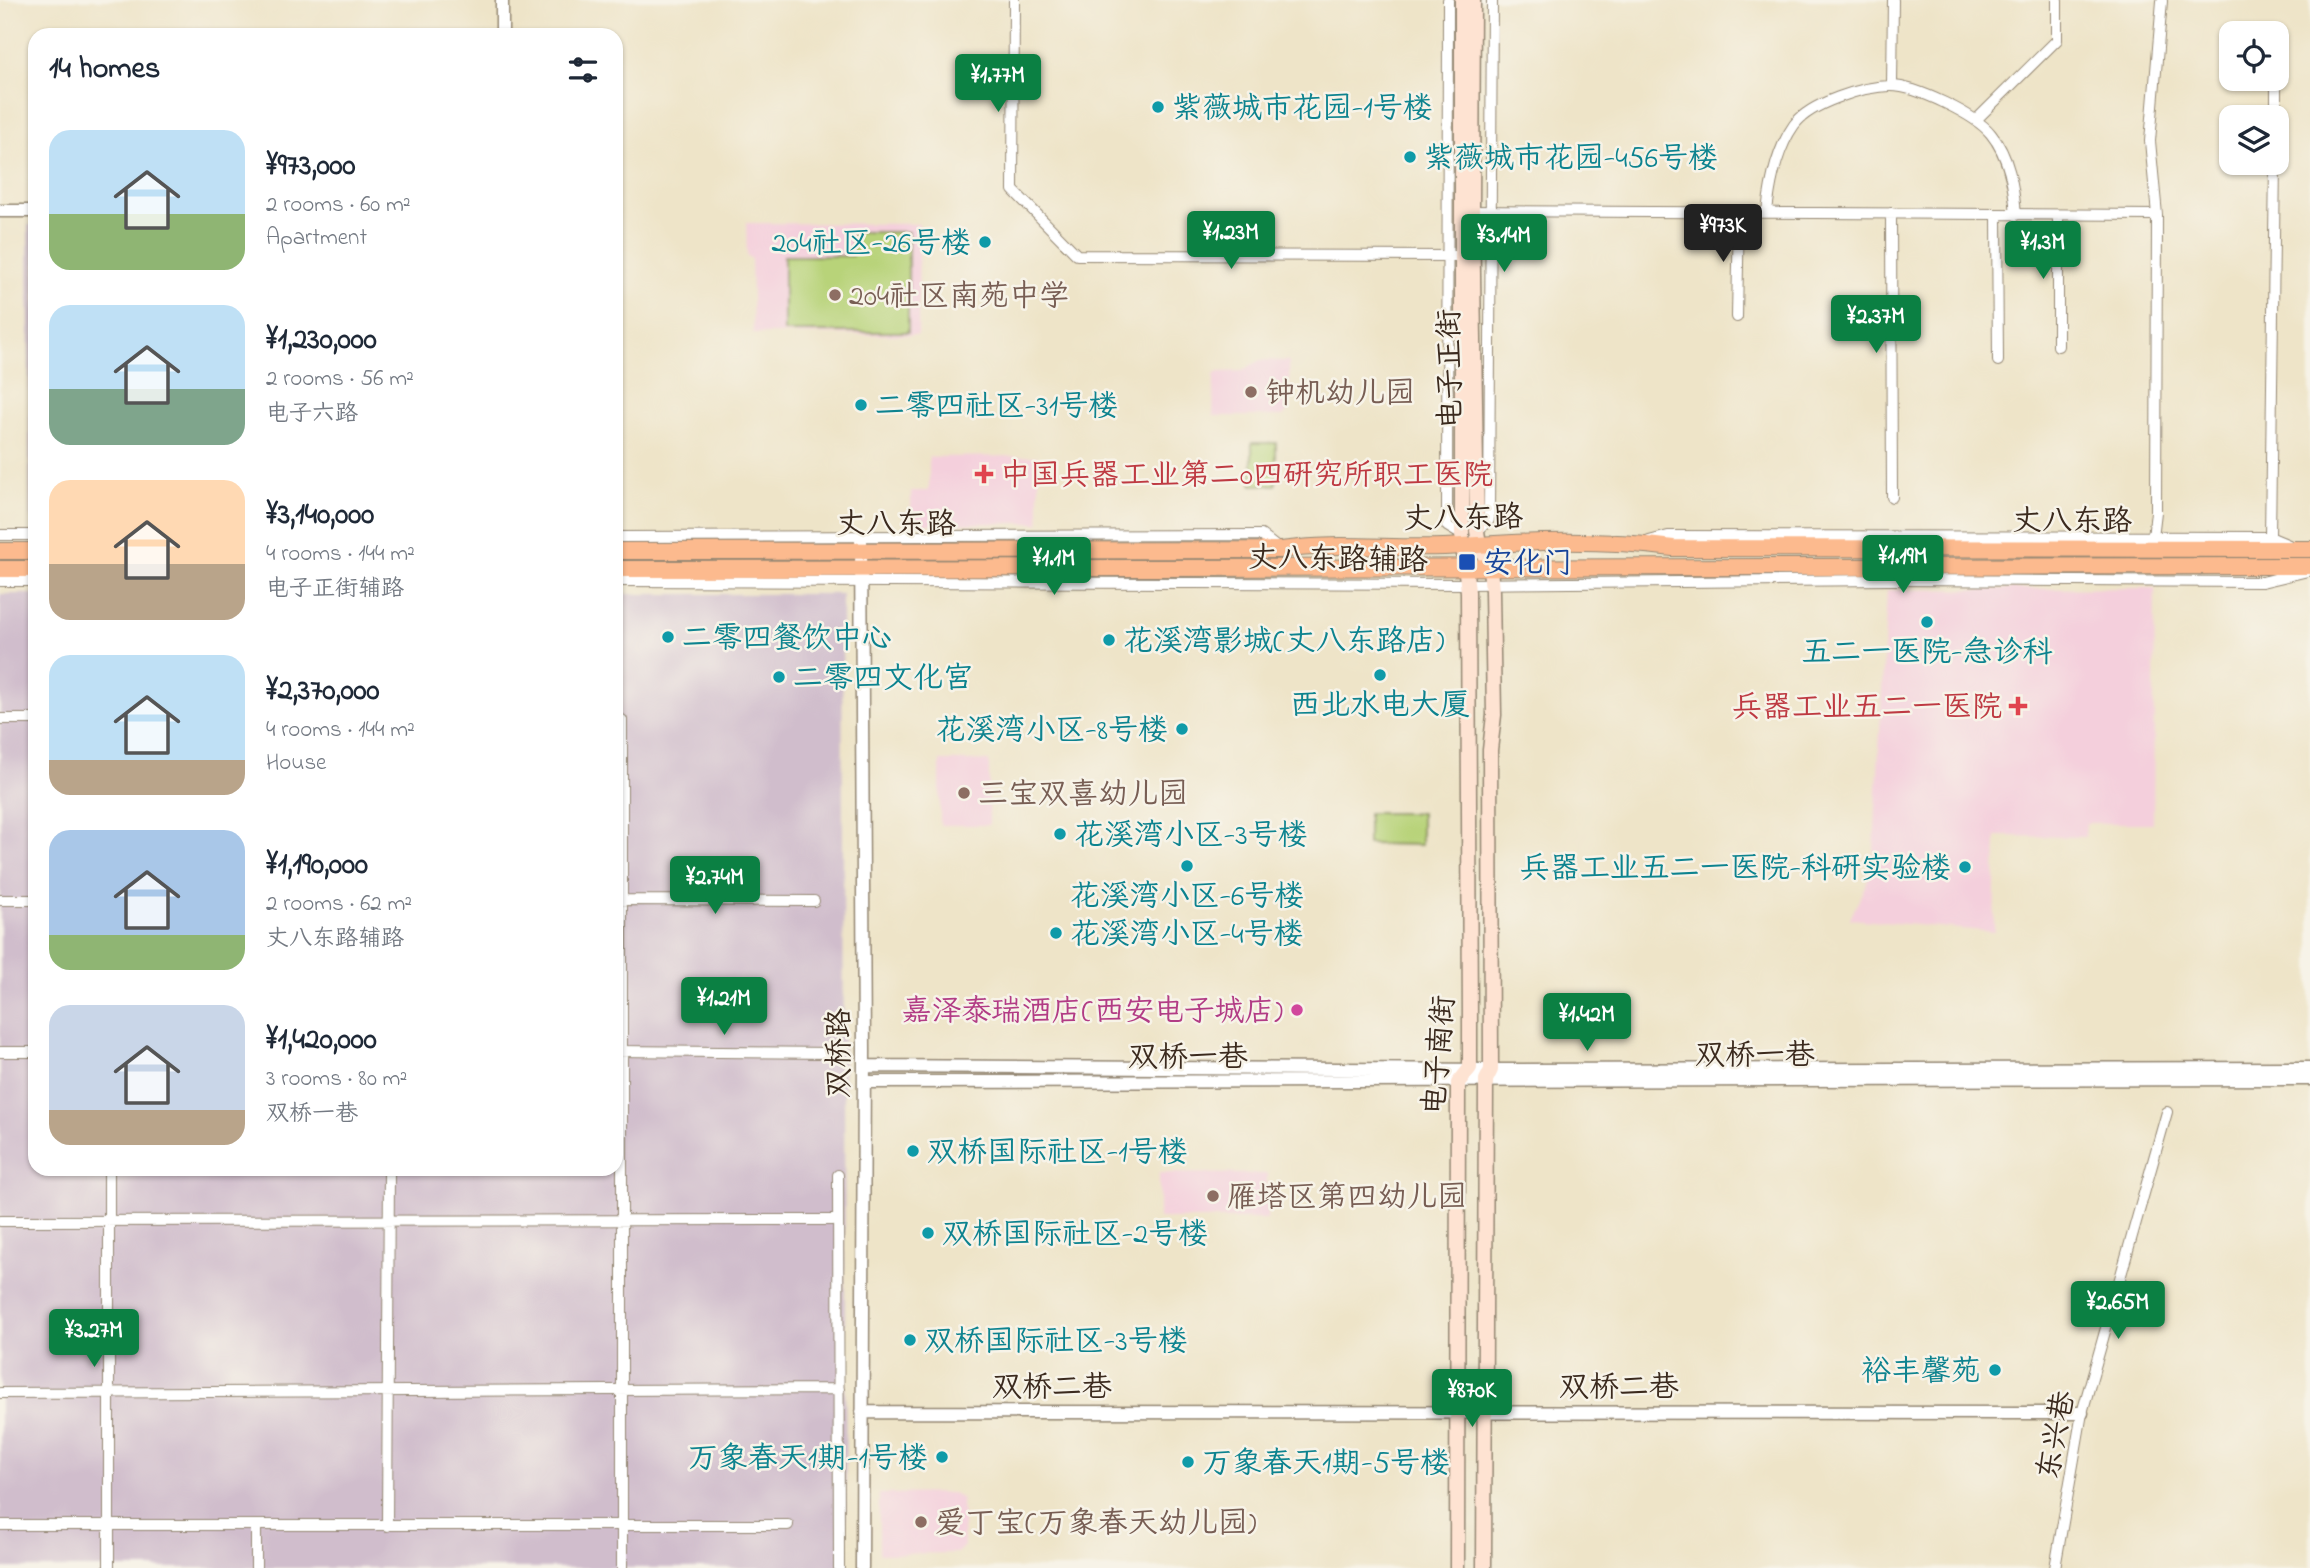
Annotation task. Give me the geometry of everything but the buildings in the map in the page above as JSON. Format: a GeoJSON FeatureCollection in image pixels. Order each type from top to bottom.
{"type":"FeatureCollection","features":[{"type":"Feature","properties":{"kind":"main road","name":"电子正街"},"geometry":{"type":"LineString","coordinates":[[1462,0],[1478,537],[1490,568]]}},
{"type":"Feature","properties":{"kind":"main road","name":"电子正街"},"geometry":{"type":"LineString","coordinates":[[1462,541],[1455,256],[1467,211],[1473,0]]}},
{"type":"Feature","properties":{"kind":"main road","name":"丈八东路"},"geometry":{"type":"LineString","coordinates":[[623,551],[861,544],[1185,543],[1281,550],[1314,545],[1462,541],[1478,537],[1641,544],[1673,548],[2303,549]]}},
{"type":"Feature","properties":{"kind":"main road","name":"电子南街"},"geometry":{"type":"LineString","coordinates":[[1457,1568],[1458,1083],[1470,1068],[1468,576],[1462,541]]}},
{"type":"Feature","properties":{"kind":"main road"},"geometry":{"type":"LineString","coordinates":[[0,551],[28,551]]}},
{"type":"Feature","properties":{"kind":"main road","name":"丈八东路"},"geometry":{"type":"LineString","coordinates":[[623,569],[862,576],[1468,576],[1490,568],[2010,573],[2310,568]]}},
{"type":"Feature","properties":{"kind":"main road","name":"电子南街"},"geometry":{"type":"LineString","coordinates":[[1484,1568],[1490,568]]}},
{"type":"Feature","properties":{"kind":"main road"},"geometry":{"type":"LineString","coordinates":[[0,569],[28,569]]}},
{"type":"Feature","properties":{"kind":"street"},"geometry":{"type":"LineString","coordinates":[[502,0],[502,28]]}},
{"type":"Feature","properties":{"kind":"street"},"geometry":{"type":"LineString","coordinates":[[1014,0],[1013,191],[1077,255],[1455,256],[1448,0]]}},
{"type":"Feature","properties":{"kind":"street"},"geometry":{"type":"LineString","coordinates":[[1478,537],[1489,520],[1488,211],[1492,0]]}},
{"type":"Feature","properties":{"kind":"street"},"geometry":{"type":"LineString","coordinates":[[1892,86],[1893,0]]}},
{"type":"Feature","properties":{"kind":"street"},"geometry":{"type":"LineString","coordinates":[[1976,120],[2057,40],[2057,0]]}},
{"type":"Feature","properties":{"kind":"street"},"geometry":{"type":"LineString","coordinates":[[2153,537],[2156,512],[2157,215],[2150,141],[2162,1]]}},
{"type":"Feature","properties":{"kind":"street"},"geometry":{"type":"LineString","coordinates":[[1767,212],[1776,168],[1794,125],[1810,111],[1846,94],[1892,86],[1947,103],[1976,120],[1992,135],[2013,183],[2016,215]]}},
{"type":"Feature","properties":{"kind":"street"},"geometry":{"type":"LineString","coordinates":[[2270,537],[2275,175]]}},
{"type":"Feature","properties":{"kind":"street"},"geometry":{"type":"LineString","coordinates":[[0,211],[28,211]]}},
{"type":"Feature","properties":{"kind":"street"},"geometry":{"type":"LineString","coordinates":[[1467,211],[2157,215]]}},
{"type":"Feature","properties":{"kind":"street"},"geometry":{"type":"LineString","coordinates":[[1737,317],[1739,211]]}},
{"type":"Feature","properties":{"kind":"street"},"geometry":{"type":"LineString","coordinates":[[1891,213],[1892,497]]}},
{"type":"Feature","properties":{"kind":"street"},"geometry":{"type":"LineString","coordinates":[[1997,214],[1998,361]]}},
{"type":"Feature","properties":{"kind":"street"},"geometry":{"type":"LineString","coordinates":[[2058,215],[2058,346]]}},
{"type":"Feature","properties":{"kind":"street"},"geometry":{"type":"LineString","coordinates":[[0,535],[28,535]]}},
{"type":"Feature","properties":{"kind":"street"},"geometry":{"type":"LineString","coordinates":[[1641,544],[1668,536],[2270,537],[2303,549]]}},
{"type":"Feature","properties":{"kind":"street"},"geometry":{"type":"LineString","coordinates":[[623,537],[861,544]]}},
{"type":"Feature","properties":{"kind":"street","name":"双桥路"},"geometry":{"type":"LineString","coordinates":[[861,544],[864,1066],[862,1568]]}},
{"type":"Feature","properties":{"kind":"street","name":"丈八东路辅路"},"geometry":{"type":"LineString","coordinates":[[1468,576],[1492,584],[2010,573]]}},
{"type":"Feature","properties":{"kind":"street"},"geometry":{"type":"LineString","coordinates":[[623,581],[862,576]]}},
{"type":"Feature","properties":{"kind":"street"},"geometry":{"type":"LineString","coordinates":[[0,581],[28,581]]}},
{"type":"Feature","properties":{"kind":"street"},"geometry":{"type":"LineString","coordinates":[[0,719],[28,719]]}},
{"type":"Feature","properties":{"kind":"street"},"geometry":{"type":"LineString","coordinates":[[0,900],[28,900]]}},
{"type":"Feature","properties":{"kind":"street"},"geometry":{"type":"LineString","coordinates":[[623,900],[814,901]]}},
{"type":"Feature","properties":{"kind":"street"},"geometry":{"type":"LineString","coordinates":[[623,1051],[832,1053]]}},
{"type":"Feature","properties":{"kind":"street"},"geometry":{"type":"LineString","coordinates":[[0,1052],[28,1052]]}},
{"type":"Feature","properties":{"kind":"street","name":"双桥一巷"},"geometry":{"type":"LineString","coordinates":[[864,1066],[1470,1068],[1489,1075],[2310,1079]]}},
{"type":"Feature","properties":{"kind":"street","name":"双桥一巷"},"geometry":{"type":"LineString","coordinates":[[864,1082],[1458,1083],[1489,1075],[2310,1068]]}},
{"type":"Feature","properties":{"kind":"street","name":"东兴巷"},"geometry":{"type":"LineString","coordinates":[[2055,1568],[2082,1413],[2167,1112]]}},
{"type":"Feature","properties":{"kind":"street"},"geometry":{"type":"LineString","coordinates":[[838,1175],[839,1568]]}},
{"type":"Feature","properties":{"kind":"street"},"geometry":{"type":"LineString","coordinates":[[109,1176],[109,1568]]}},
{"type":"Feature","properties":{"kind":"street"},"geometry":{"type":"LineString","coordinates":[[387,1526],[389,1176]]}},
{"type":"Feature","properties":{"kind":"street"},"geometry":{"type":"LineString","coordinates":[[622,1176],[622,1568]]}},
{"type":"Feature","properties":{"kind":"street"},"geometry":{"type":"LineString","coordinates":[[0,1221],[837,1220]]}},
{"type":"Feature","properties":{"kind":"street"},"geometry":{"type":"LineString","coordinates":[[0,1393],[839,1388]]}},
{"type":"Feature","properties":{"kind":"street","name":"双桥二巷"},"geometry":{"type":"LineString","coordinates":[[862,1412],[2082,1413]]}},
{"type":"Feature","properties":{"kind":"street"},"geometry":{"type":"LineString","coordinates":[[0,1525],[788,1525]]}},
{"type":"Feature","properties":{"kind":"street"},"geometry":{"type":"LineString","coordinates":[[256,1568],[257,1526]]}},
{"type":"Feature","properties":{"kind":"shaded area","name":"204社区南苑中学"},"geometry":{"type":"Polygon","coordinates":[[[746,223],[919,224],[918,335],[753,334],[751,258],[747,257],[746,223]]]}},
{"type":"Feature","properties":{"kind":"shaded area","name":"钟机幼儿园"},"geometry":{"type":"Polygon","coordinates":[[[1260,360],[1289,361],[1290,409],[1283,416],[1213,416],[1214,375],[1218,372],[1242,371],[1260,360]]]}},
{"type":"Feature","properties":{"kind":"shaded area","name":"中国兵器工业第二0四研究所职工医院"},"geometry":{"type":"Polygon","coordinates":[[[1039,456],[1039,523],[911,524],[911,491],[929,491],[929,457],[1039,456]]]}},
{"type":"Feature","properties":{"kind":"shaded area","name":"兵器工业五二一医院"},"geometry":{"type":"Polygon","coordinates":[[[2155,588],[2153,823],[2086,823],[2085,837],[1996,836],[1994,932],[1850,919],[1873,868],[1887,590],[2155,588]]]}},
{"type":"Feature","properties":{"kind":"shaded area"},"geometry":{"type":"Polygon","coordinates":[[[0,594],[28,594],[28,1176],[623,1176],[623,594],[842,594],[846,1568],[0,1568],[0,594]]]}},
{"type":"Feature","properties":{"kind":"shaded area","name":"三宝双喜幼儿园"},"geometry":{"type":"Polygon","coordinates":[[[940,761],[989,761],[989,825],[940,825],[940,761]]]}},
{"type":"Feature","properties":{"kind":"shaded area","name":"雁塔区第四幼儿园"},"geometry":{"type":"Polygon","coordinates":[[[1159,1173],[1267,1174],[1267,1219],[1159,1219],[1159,1173]]]}},
{"type":"Feature","properties":{"kind":"shaded area","name":"爱丁宝(万象春天幼儿园)"},"geometry":{"type":"Polygon","coordinates":[[[953,1493],[962,1499],[964,1546],[957,1553],[879,1554],[879,1494],[953,1493]]]}},
{"type":"Feature","properties":{"kind":"green space"},"geometry":{"type":"Polygon","coordinates":[[[852,232],[908,232],[908,332],[784,332],[784,256],[852,256],[852,232]]]}},
{"type":"Feature","properties":{"kind":"green space"},"geometry":{"type":"Polygon","coordinates":[[[1252,443],[1276,443],[1276,485],[1252,485],[1252,443]]]}},
{"type":"Feature","properties":{"kind":"green space"},"geometry":{"type":"Polygon","coordinates":[[[1368,813],[1421,813],[1421,845],[1368,844],[1368,813]]]}},
{"type":"Feature","properties":{"kind":"place","name":"紫薇城市花园-1号楼"},"geometry":{"type":"Point","coordinates":[1158,107]}},
{"type":"Feature","properties":{"kind":"place","name":"紫薇城市花园-456号楼"},"geometry":{"type":"Point","coordinates":[1410,157]}},
{"type":"Feature","properties":{"kind":"place","name":"204社区-26号楼"},"geometry":{"type":"Point","coordinates":[985,242]}},
{"type":"Feature","properties":{"kind":"place","name":"204社区南苑中学"},"geometry":{"type":"Point","coordinates":[835,295]}},
{"type":"Feature","properties":{"kind":"place","name":"钟机幼儿园"},"geometry":{"type":"Point","coordinates":[1251,392]}},
{"type":"Feature","properties":{"kind":"place","name":"二零四社区-31号楼"},"geometry":{"type":"Point","coordinates":[861,405]}},
{"type":"Feature","properties":{"kind":"place","name":"中国兵器工业第二0四研究所职工医院"},"geometry":{"type":"Point","coordinates":[984,474]}},
{"type":"Feature","properties":{"kind":"place","name":"安化门"},"geometry":{"type":"Point","coordinates":[1467,562]}},
{"type":"Feature","properties":{"kind":"place","name":"五二一医院-急诊科"},"geometry":{"type":"Point","coordinates":[1927,622]}},
{"type":"Feature","properties":{"kind":"place","name":"二零四餐饮中心"},"geometry":{"type":"Point","coordinates":[668,637]}},
{"type":"Feature","properties":{"kind":"place","name":"花溪湾影城(丈八东路店)"},"geometry":{"type":"Point","coordinates":[1109,640]}},
{"type":"Feature","properties":{"kind":"place","name":"西北水电大厦"},"geometry":{"type":"Point","coordinates":[1380,675]}},
{"type":"Feature","properties":{"kind":"place","name":"二零四文化宫"},"geometry":{"type":"Point","coordinates":[779,677]}},
{"type":"Feature","properties":{"kind":"place","name":"兵器工业五二一医院"},"geometry":{"type":"Point","coordinates":[2018,706]}},
{"type":"Feature","properties":{"kind":"place","name":"花溪湾小区-8号楼"},"geometry":{"type":"Point","coordinates":[1182,729]}},
{"type":"Feature","properties":{"kind":"place","name":"三宝双喜幼儿园"},"geometry":{"type":"Point","coordinates":[964,793]}},
{"type":"Feature","properties":{"kind":"place","name":"花溪湾小区-3号楼"},"geometry":{"type":"Point","coordinates":[1060,834]}},
{"type":"Feature","properties":{"kind":"place","name":"花溪湾小区-6号楼"},"geometry":{"type":"Point","coordinates":[1187,866]}},
{"type":"Feature","properties":{"kind":"place","name":"兵器工业五二一医院-科研实验楼"},"geometry":{"type":"Point","coordinates":[1965,867]}},
{"type":"Feature","properties":{"kind":"place","name":"花溪湾小区-4号楼"},"geometry":{"type":"Point","coordinates":[1056,933]}},
{"type":"Feature","properties":{"kind":"place","name":"嘉泽泰瑞酒店(西安电子城店)"},"geometry":{"type":"Point","coordinates":[1297,1010]}},
{"type":"Feature","properties":{"kind":"place","name":"双桥国际社区-1号楼"},"geometry":{"type":"Point","coordinates":[913,1151]}},
{"type":"Feature","properties":{"kind":"place","name":"雁塔区第四幼儿园"},"geometry":{"type":"Point","coordinates":[1213,1196]}},
{"type":"Feature","properties":{"kind":"place","name":"双桥国际社区-2号楼"},"geometry":{"type":"Point","coordinates":[928,1233]}},
{"type":"Feature","properties":{"kind":"place","name":"双桥国际社区-3号楼"},"geometry":{"type":"Point","coordinates":[910,1340]}},
{"type":"Feature","properties":{"kind":"place","name":"裕丰馨苑"},"geometry":{"type":"Point","coordinates":[1995,1370]}},
{"type":"Feature","properties":{"kind":"place","name":"万象春天1期-1号楼"},"geometry":{"type":"Point","coordinates":[942,1457]}},
{"type":"Feature","properties":{"kind":"place","name":"万象春天1期-5号楼"},"geometry":{"type":"Point","coordinates":[1188,1462]}},
{"type":"Feature","properties":{"kind":"place","name":"爱丁宝(万象春天幼儿园)"},"geometry":{"type":"Point","coordinates":[921,1522]}}]}
